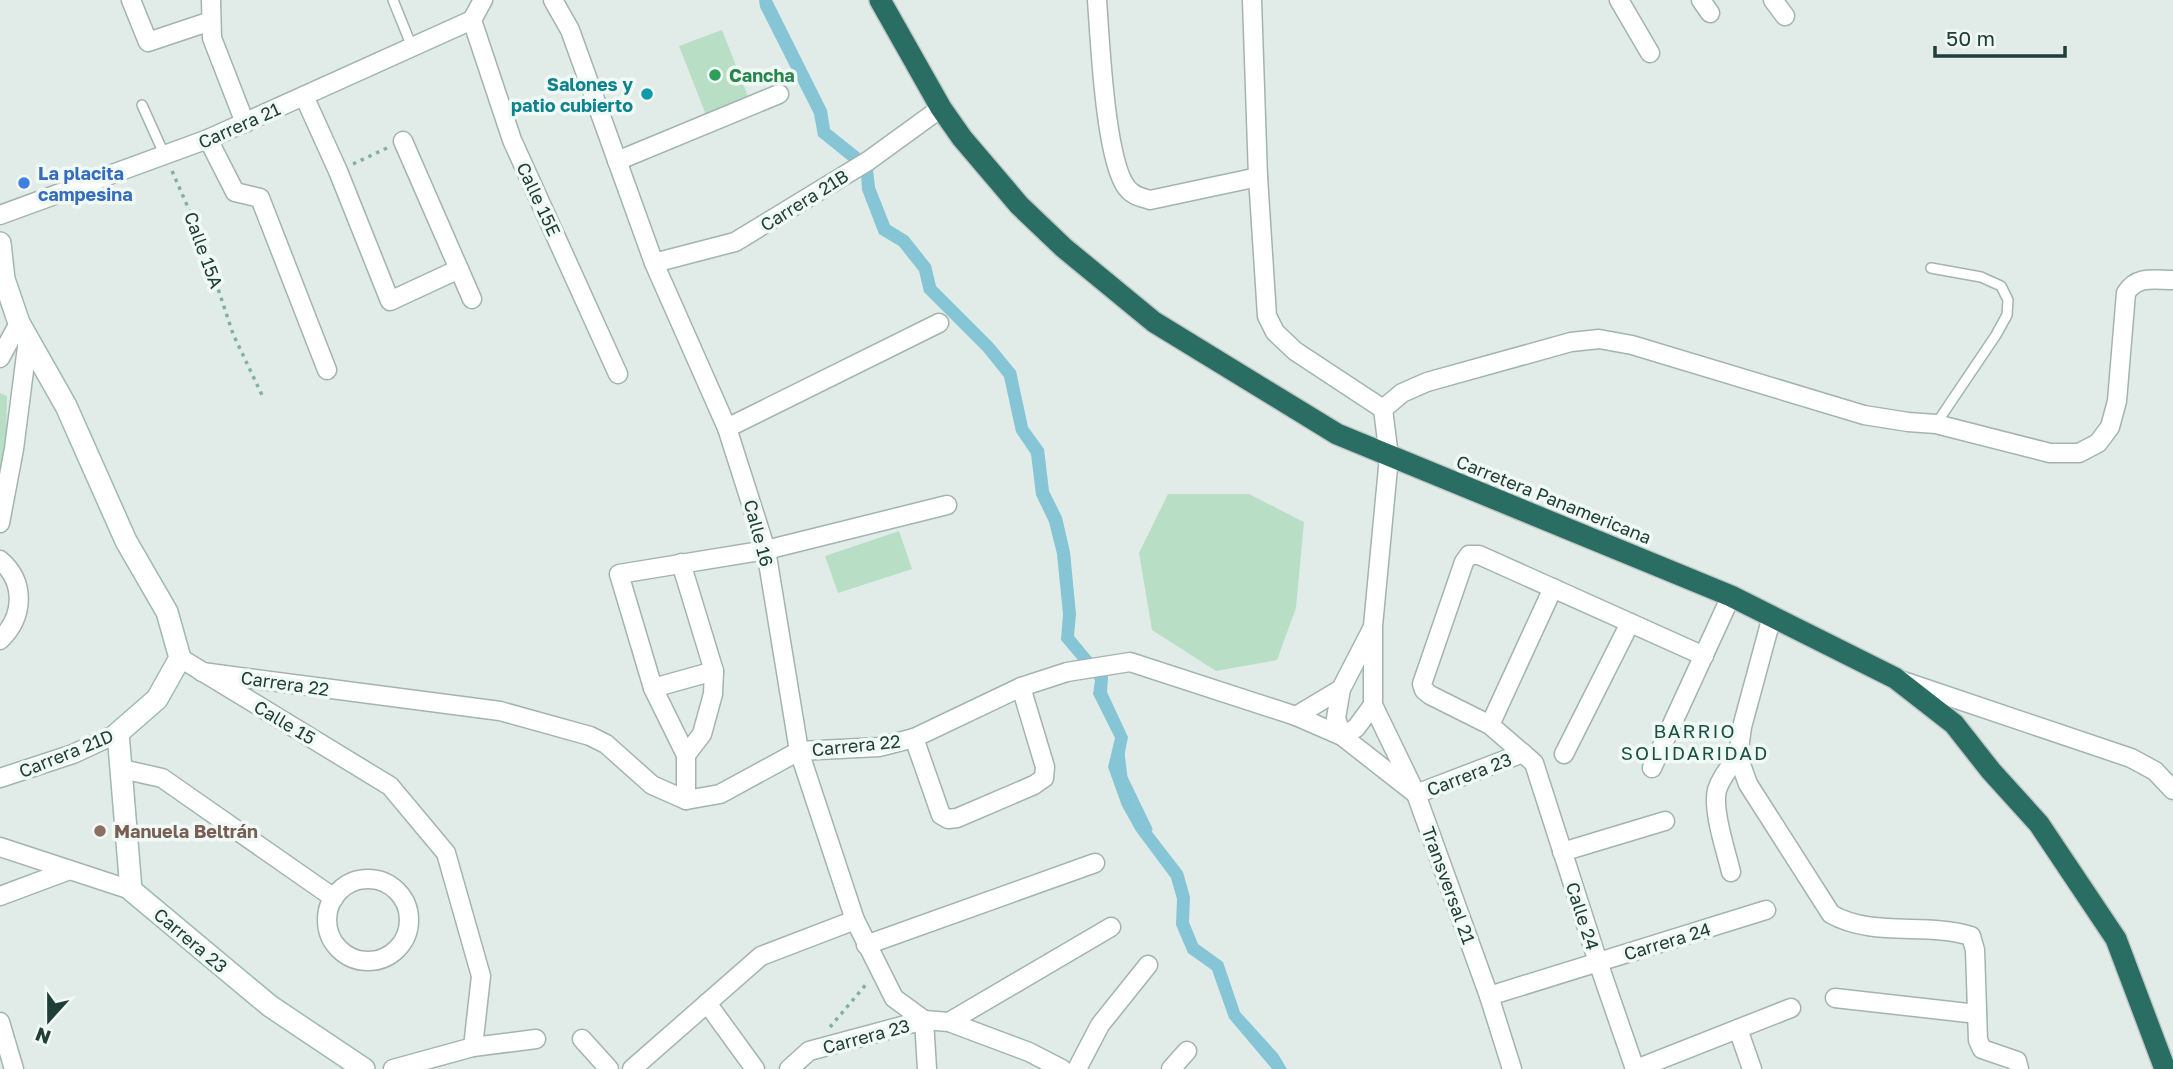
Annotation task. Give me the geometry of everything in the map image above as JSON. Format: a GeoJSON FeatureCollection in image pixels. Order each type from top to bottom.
{"type":"FeatureCollection","features":[{"type":"Feature","properties":{"kind":"highway","name":"Carretera Panamericana"},"geometry":{"type":"LineString","coordinates":[[880,0],[941,108],[962,138],[1019,205],[1064,248],[1154,322],[1337,434],[1772,615],[1895,678],[1954,724],[1991,771],[2039,824],[2116,939],[2165,1069]]}},
{"type":"Feature","properties":{"kind":"street"},"geometry":{"type":"LineString","coordinates":[[131,0],[148,41],[212,21]]}},
{"type":"Feature","properties":{"kind":"street"},"geometry":{"type":"LineString","coordinates":[[211,0],[212,38],[245,123]]}},
{"type":"Feature","properties":{"kind":"street"},"geometry":{"type":"LineString","coordinates":[[472,20],[483,0]]}},
{"type":"Feature","properties":{"kind":"street","name":"Calle 16"},"geometry":{"type":"LineString","coordinates":[[553,0],[570,30],[654,263],[727,428],[766,550],[799,751],[855,920],[894,998],[924,1020]]}},
{"type":"Feature","properties":{"kind":"street"},"geometry":{"type":"LineString","coordinates":[[1097,0],[1106,110],[1114,153],[1125,186],[1134,195],[1150,200],[1258,177]]}},
{"type":"Feature","properties":{"kind":"street"},"geometry":{"type":"LineString","coordinates":[[1252,0],[1258,177],[1267,316],[1275,332],[1295,351],[1383,409],[1402,393],[1427,382],[1571,342],[1600,339],[1632,345],[1864,415],[1936,424],[2050,453],[2079,453],[2098,443],[2110,427],[2117,401],[2126,293],[2132,284],[2141,280],[2173,280]]}},
{"type":"Feature","properties":{"kind":"street"},"geometry":{"type":"LineString","coordinates":[[1619,0],[1650,53]]}},
{"type":"Feature","properties":{"kind":"street"},"geometry":{"type":"LineString","coordinates":[[1773,0],[1785,16]]}},
{"type":"Feature","properties":{"kind":"street","name":"Carrera 21"},"geometry":{"type":"LineString","coordinates":[[0,215],[208,139],[472,20]]}},
{"type":"Feature","properties":{"kind":"street","name":"Calle 15E"},"geometry":{"type":"LineString","coordinates":[[472,20],[512,140],[618,374]]}},
{"type":"Feature","properties":{"kind":"street"},"geometry":{"type":"LineString","coordinates":[[617,161],[779,94]]}},
{"type":"Feature","properties":{"kind":"street"},"geometry":{"type":"LineString","coordinates":[[304,96],[338,171],[390,301],[459,269]]}},
{"type":"Feature","properties":{"kind":"street","name":"Carrera 21B"},"geometry":{"type":"LineString","coordinates":[[654,263],[735,242],[868,161],[941,108]]}},
{"type":"Feature","properties":{"kind":"street"},"geometry":{"type":"LineString","coordinates":[[208,139],[235,192],[260,198],[327,370]]}},
{"type":"Feature","properties":{"kind":"street"},"geometry":{"type":"LineString","coordinates":[[403,141],[472,299]]}},
{"type":"Feature","properties":{"kind":"street"},"geometry":{"type":"LineString","coordinates":[[0,243],[4,279],[23,331],[66,406],[126,541],[167,612],[180,658]]}},
{"type":"Feature","properties":{"kind":"street"},"geometry":{"type":"LineString","coordinates":[[727,428],[939,323]]}},
{"type":"Feature","properties":{"kind":"street"},"geometry":{"type":"LineString","coordinates":[[0,358],[23,331]]}},
{"type":"Feature","properties":{"kind":"street"},"geometry":{"type":"LineString","coordinates":[[0,523],[14,449],[23,331]]}},
{"type":"Feature","properties":{"kind":"street","name":"Transversal 21"},"geometry":{"type":"LineString","coordinates":[[1383,409],[1390,457],[1374,626],[1373,705],[1416,794],[1489,996],[1512,1069]]}},
{"type":"Feature","properties":{"kind":"street"},"geometry":{"type":"LineString","coordinates":[[686,800],[687,755],[653,688],[619,574],[766,550],[947,505]]}},
{"type":"Feature","properties":{"kind":"street"},"geometry":{"type":"LineString","coordinates":[[1528,758],[1490,725],[1424,690],[1426,670],[1464,562],[1469,555],[1479,555],[1704,656]]}},
{"type":"Feature","properties":{"kind":"street"},"geometry":{"type":"LineString","coordinates":[[0,560],[8,567],[16,581],[20,598],[18,615],[10,631],[0,640]]}},
{"type":"Feature","properties":{"kind":"street"},"geometry":{"type":"LineString","coordinates":[[681,563],[714,671],[713,694],[702,734],[687,755]]}},
{"type":"Feature","properties":{"kind":"street"},"geometry":{"type":"LineString","coordinates":[[1490,725],[1553,588]]}},
{"type":"Feature","properties":{"kind":"street"},"geometry":{"type":"LineString","coordinates":[[1652,768],[1731,596]]}},
{"type":"Feature","properties":{"kind":"street"},"geometry":{"type":"LineString","coordinates":[[1772,615],[1742,727],[1738,757],[1748,784],[1831,914],[1845,922],[1868,927],[1956,931],[1971,936],[1975,950],[1978,1040],[1982,1049],[2017,1061],[2020,1069]]}},
{"type":"Feature","properties":{"kind":"street"},"geometry":{"type":"LineString","coordinates":[[1564,754],[1630,623]]}},
{"type":"Feature","properties":{"kind":"street","name":"Transversal 21"},"geometry":{"type":"LineString","coordinates":[[1342,736],[1336,718],[1341,689],[1374,626]]}},
{"type":"Feature","properties":{"kind":"street","name":"Calle 15"},"geometry":{"type":"LineString","coordinates":[[180,658],[390,786],[446,853],[481,976],[473,1047]]}},
{"type":"Feature","properties":{"kind":"street","name":"Carrera 21D"},"geometry":{"type":"LineString","coordinates":[[0,778],[74,754],[118,733],[157,699],[180,658]]}},
{"type":"Feature","properties":{"kind":"street","name":"Carrera 22"},"geometry":{"type":"LineString","coordinates":[[202,671],[500,711],[590,736],[606,744],[652,785],[686,800],[720,794],[799,751],[879,747],[914,738],[1021,687],[1067,672],[1130,662],[1296,716],[1342,736],[1416,794]]}},
{"type":"Feature","properties":{"kind":"street"},"geometry":{"type":"LineString","coordinates":[[653,688],[714,671]]}},
{"type":"Feature","properties":{"kind":"street"},"geometry":{"type":"LineString","coordinates":[[1895,678],[2131,758],[2155,771],[2173,790]]}},
{"type":"Feature","properties":{"kind":"street"},"geometry":{"type":"LineString","coordinates":[[914,738],[941,815],[948,819],[957,818],[1034,785],[1044,778],[1045,767],[1021,687]]}},
{"type":"Feature","properties":{"kind":"street"},"geometry":{"type":"LineString","coordinates":[[1296,716],[1341,689]]}},
{"type":"Feature","properties":{"kind":"street"},"geometry":{"type":"LineString","coordinates":[[1342,736],[1356,728],[1373,705]]}},
{"type":"Feature","properties":{"kind":"street"},"geometry":{"type":"LineString","coordinates":[[118,733],[131,890]]}},
{"type":"Feature","properties":{"kind":"street"},"geometry":{"type":"LineString","coordinates":[[1731,872],[1716,802],[1717,790],[1725,773],[1738,757]]}},
{"type":"Feature","properties":{"kind":"street","name":"Carrera 23"},"geometry":{"type":"LineString","coordinates":[[1416,794],[1528,758]]}},
{"type":"Feature","properties":{"kind":"street","name":"Calle 24"},"geometry":{"type":"LineString","coordinates":[[1528,758],[1636,1069]]}},
{"type":"Feature","properties":{"kind":"street"},"geometry":{"type":"LineString","coordinates":[[122,769],[162,778],[334,898]]}},
{"type":"Feature","properties":{"kind":"street"},"geometry":{"type":"LineString","coordinates":[[1562,852],[1665,821]]}},
{"type":"Feature","properties":{"kind":"street","name":"Carrera 23"},"geometry":{"type":"LineString","coordinates":[[0,847],[131,890],[270,1006],[364,1069]]}},
{"type":"Feature","properties":{"kind":"street"},"geometry":{"type":"LineString","coordinates":[[866,945],[1095,863]]}},
{"type":"Feature","properties":{"kind":"street"},"geometry":{"type":"LineString","coordinates":[[0,897],[67,871]]}},
{"type":"Feature","properties":{"kind":"street"},"geometry":{"type":"LineString","coordinates":[[360,880],[381,882],[390,886],[404,902],[408,912],[407,933],[402,943],[395,951],[376,960],[365,961],[345,954],[337,947],[328,928],[327,917],[334,898],[341,889],[360,880]]}},
{"type":"Feature","properties":{"kind":"street","name":"Carrera 24"},"geometry":{"type":"LineString","coordinates":[[1489,996],[1766,910]]}},
{"type":"Feature","properties":{"kind":"street"},"geometry":{"type":"LineString","coordinates":[[632,1069],[761,956],[855,920]]}},
{"type":"Feature","properties":{"kind":"street"},"geometry":{"type":"LineString","coordinates":[[949,1022],[1111,927]]}},
{"type":"Feature","properties":{"kind":"street"},"geometry":{"type":"LineString","coordinates":[[1077,1069],[1100,1025],[1148,965]]}},
{"type":"Feature","properties":{"kind":"street"},"geometry":{"type":"LineString","coordinates":[[1835,998],[1977,1014]]}},
{"type":"Feature","properties":{"kind":"street"},"geometry":{"type":"LineString","coordinates":[[707,1003],[755,1069]]}},
{"type":"Feature","properties":{"kind":"street"},"geometry":{"type":"LineString","coordinates":[[1636,1069],[1791,1009]]}},
{"type":"Feature","properties":{"kind":"street"},"geometry":{"type":"LineString","coordinates":[[927,1069],[924,1020],[949,1022],[1029,1060],[1062,1069]]}},
{"type":"Feature","properties":{"kind":"street","name":"Carrera 23"},"geometry":{"type":"LineString","coordinates":[[789,1069],[809,1051],[924,1020]]}},
{"type":"Feature","properties":{"kind":"street"},"geometry":{"type":"LineString","coordinates":[[0,1023],[14,1069]]}},
{"type":"Feature","properties":{"kind":"street"},"geometry":{"type":"LineString","coordinates":[[1738,1029],[1752,1069]]}},
{"type":"Feature","properties":{"kind":"street"},"geometry":{"type":"LineString","coordinates":[[393,1069],[473,1047],[536,1039]]}},
{"type":"Feature","properties":{"kind":"street"},"geometry":{"type":"LineString","coordinates":[[582,1039],[608,1069]]}},
{"type":"Feature","properties":{"kind":"street"},"geometry":{"type":"LineString","coordinates":[[1171,1069],[1187,1051]]}},
{"type":"Feature","properties":{"kind":"lane"},"geometry":{"type":"LineString","coordinates":[[393,0],[412,47]]}},
{"type":"Feature","properties":{"kind":"lane"},"geometry":{"type":"LineString","coordinates":[[142,106],[165,156]]}},
{"type":"Feature","properties":{"kind":"lane"},"geometry":{"type":"LineString","coordinates":[[1931,268],[1981,277],[2001,286],[2008,300],[2007,315],[1996,335],[1936,424]]}},
{"type":"Feature","properties":{"kind":"path"},"geometry":{"type":"LineString","coordinates":[[338,171],[403,141]]}},
{"type":"Feature","properties":{"kind":"path","name":"Calle 15A"},"geometry":{"type":"LineString","coordinates":[[165,156],[201,237],[233,334],[262,395]]}},
{"type":"Feature","properties":{"kind":"path","name":"Carrera 23"},"geometry":{"type":"LineString","coordinates":[[809,1051],[879,970]]}},
{"type":"Feature","properties":{"kind":"green space","name":"Cancha"},"geometry":{"type":"Polygon","coordinates":[[[722,30],[751,104],[708,120],[679,46],[722,30]]]}},
{"type":"Feature","properties":{"kind":"green space"},"geometry":{"type":"Polygon","coordinates":[[[0,393],[7,396],[6,455],[3,472],[0,472],[0,393]]]}},
{"type":"Feature","properties":{"kind":"green space"},"geometry":{"type":"Polygon","coordinates":[[[1168,494],[1249,494],[1304,522],[1296,608],[1277,660],[1216,671],[1152,630],[1139,553],[1168,494]]]}},
{"type":"Feature","properties":{"kind":"green space"},"geometry":{"type":"Polygon","coordinates":[[[899,531],[912,569],[838,593],[825,556],[899,531]]]}},
{"type":"Feature","properties":{"kind":"water"},"geometry":{"type":"Polygon","coordinates":[[[759,0],[772,0],[827,110],[830,129],[860,153],[873,169],[875,187],[890,225],[908,236],[931,265],[936,286],[993,343],[1016,371],[1028,427],[1044,449],[1049,491],[1062,517],[1070,552],[1076,614],[1074,636],[1108,677],[1107,692],[1128,737],[1122,767],[1134,801],[1146,824],[1183,872],[1190,897],[1189,922],[1198,944],[1223,962],[1240,1012],[1278,1054],[1287,1069],[1272,1069],[1229,1018],[1212,970],[1188,953],[1176,925],[1177,899],[1171,878],[1136,831],[1122,806],[1108,767],[1115,738],[1093,694],[1095,680],[1061,640],[1063,614],[1057,554],[1049,522],[1036,495],[1031,454],[1016,432],[1004,377],[983,351],[924,292],[919,271],[899,246],[879,234],[862,190],[861,174],[818,136],[814,114],[760,7],[759,0]]]}},
{"type":"Feature","properties":{"kind":"waterway"},"geometry":{"type":"LineString","coordinates":[[1122,753],[1125,777],[1150,829]]}},
{"type":"Feature","properties":{"kind":"place","name":"Cancha"},"geometry":{"type":"Point","coordinates":[715,75]}},
{"type":"Feature","properties":{"kind":"place","name":"Salones y patio cubierto"},"geometry":{"type":"Point","coordinates":[647,94]}},
{"type":"Feature","properties":{"kind":"place","name":"La placita campesina"},"geometry":{"type":"Point","coordinates":[24,183]}},
{"type":"Feature","properties":{"kind":"place","name":"Manuela Beltrán"},"geometry":{"type":"Point","coordinates":[100,831]}},
{"type":"Feature","properties":{"kind":"district","name":"BARRIO SOLIDARIDAD"},"geometry":{"type":"Point","coordinates":[1695,741]}}]}
